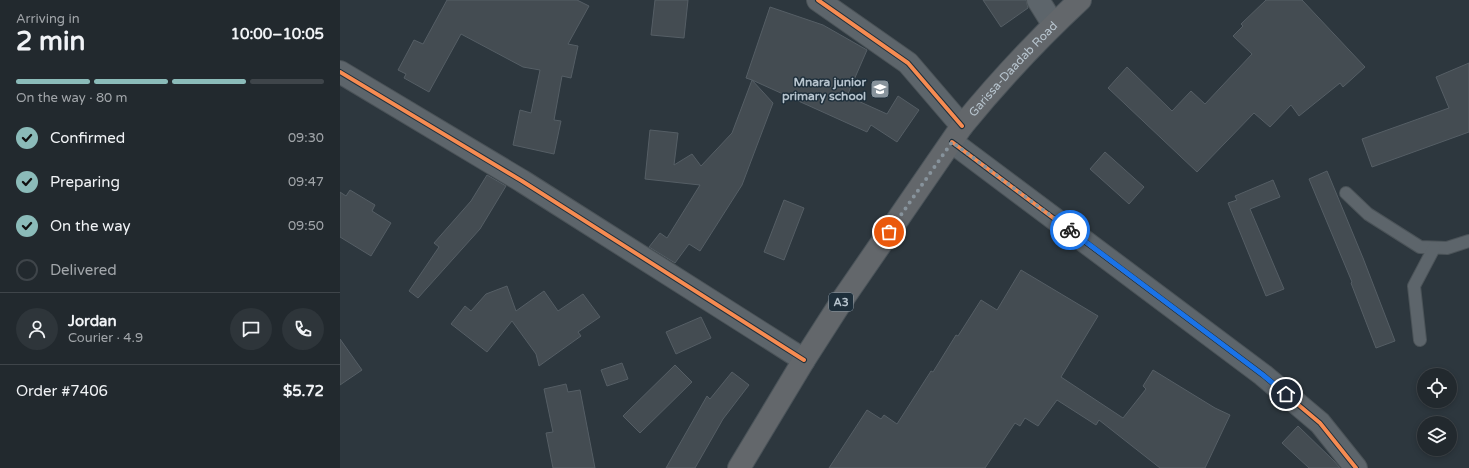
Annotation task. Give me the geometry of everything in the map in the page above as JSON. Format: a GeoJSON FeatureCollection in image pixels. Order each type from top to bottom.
{"type":"FeatureCollection","features":[{"type":"Feature","properties":{"kind":"highway","name":"Garissa-Daadab Road"},"geometry":{"type":"LineString","coordinates":[[957,134],[981,103],[1054,24],[1080,0]]}},
{"type":"Feature","properties":{"kind":"highway","name":"A3"},"geometry":{"type":"LineString","coordinates":[[739,468],[804,360],[845,296],[957,134]]}},
{"type":"Feature","properties":{"kind":"street"},"geometry":{"type":"LineString","coordinates":[[818,0],[908,63],[957,134],[1263,375],[1320,424],[1356,468]]}},
{"type":"Feature","properties":{"kind":"street"},"geometry":{"type":"LineString","coordinates":[[1038,0],[1054,24]]}},
{"type":"Feature","properties":{"kind":"street"},"geometry":{"type":"LineString","coordinates":[[340,72],[522,181],[804,360]]}},
{"type":"Feature","properties":{"kind":"lane"},"geometry":{"type":"LineString","coordinates":[[1346,193],[1368,214],[1420,247],[1447,248],[1469,241]]}},
{"type":"Feature","properties":{"kind":"lane"},"geometry":{"type":"LineString","coordinates":[[1420,340],[1414,286],[1434,248]]}},
{"type":"Feature","properties":{"kind":"building"},"geometry":{"type":"Polygon","coordinates":[[[447,0],[577,0],[589,6],[568,44],[578,46],[571,78],[562,76],[554,120],[561,121],[554,154],[513,145],[520,110],[531,113],[540,70],[523,67],[461,34],[429,92],[404,78],[406,74],[398,70],[414,40],[423,44],[447,0]]]}},
{"type":"Feature","properties":{"kind":"building"},"geometry":{"type":"Polygon","coordinates":[[[655,0],[688,0],[684,38],[651,35],[655,0]]]}},
{"type":"Feature","properties":{"kind":"building"},"geometry":{"type":"Polygon","coordinates":[[[983,0],[1026,0],[1028,8],[1001,27],[983,0]]]}},
{"type":"Feature","properties":{"kind":"building"},"geometry":{"type":"Polygon","coordinates":[[[1266,0],[1302,0],[1365,67],[1343,87],[1340,83],[1299,116],[1291,105],[1270,127],[1254,113],[1197,172],[1108,88],[1127,67],[1172,111],[1191,91],[1205,104],[1252,54],[1233,36],[1243,26],[1241,24],[1266,0]]]}},
{"type":"Feature","properties":{"kind":"building"},"geometry":{"type":"Polygon","coordinates":[[[770,7],[823,25],[867,50],[847,96],[887,114],[898,96],[919,110],[897,142],[871,125],[867,132],[746,78],[770,7]]]}},
{"type":"Feature","properties":{"kind":"building"},"geometry":{"type":"Polygon","coordinates":[[[1469,63],[1469,132],[1372,167],[1362,139],[1449,108],[1436,77],[1469,63]]]}},
{"type":"Feature","properties":{"kind":"building"},"geometry":{"type":"Polygon","coordinates":[[[752,80],[773,103],[742,185],[700,251],[689,244],[675,263],[649,247],[660,233],[667,238],[700,185],[645,179],[650,130],[678,133],[674,165],[692,154],[701,166],[732,133],[752,80]]]}},
{"type":"Feature","properties":{"kind":"building"},"geometry":{"type":"Polygon","coordinates":[[[1105,152],[1144,187],[1129,204],[1090,169],[1105,152]]]}},
{"type":"Feature","properties":{"kind":"building"},"geometry":{"type":"Polygon","coordinates":[[[1327,171],[1395,341],[1376,348],[1351,283],[1352,282],[1309,179],[1327,171]]]}},
{"type":"Feature","properties":{"kind":"building"},"geometry":{"type":"Polygon","coordinates":[[[487,175],[506,186],[480,229],[418,298],[409,291],[439,247],[434,243],[471,201],[487,175]]]}},
{"type":"Feature","properties":{"kind":"building"},"geometry":{"type":"Polygon","coordinates":[[[1273,180],[1280,197],[1250,209],[1284,289],[1266,296],[1228,203],[1237,200],[1235,196],[1273,180]]]}},
{"type":"Feature","properties":{"kind":"building"},"geometry":{"type":"Polygon","coordinates":[[[350,190],[375,205],[372,211],[391,223],[371,256],[340,237],[340,192],[346,196],[350,190]]]}},
{"type":"Feature","properties":{"kind":"building"},"geometry":{"type":"Polygon","coordinates":[[[784,200],[804,208],[784,260],[764,252],[784,200]]]}},
{"type":"Feature","properties":{"kind":"building"},"geometry":{"type":"Polygon","coordinates":[[[1021,270],[1098,316],[1061,377],[1123,418],[1146,389],[1143,386],[1153,370],[1215,408],[1230,415],[1205,468],[1160,468],[1099,420],[1096,425],[1057,400],[1038,426],[1025,418],[1020,426],[1015,423],[985,468],[829,468],[867,410],[881,419],[884,415],[897,424],[931,371],[933,372],[956,335],[958,336],[981,300],[997,310],[1021,270]]]}},
{"type":"Feature","properties":{"kind":"building"},"geometry":{"type":"Polygon","coordinates":[[[507,286],[516,311],[544,291],[558,311],[583,294],[600,317],[578,332],[581,336],[539,366],[536,354],[512,321],[487,352],[451,324],[465,306],[471,311],[486,294],[507,286]]]}},
{"type":"Feature","properties":{"kind":"building"},"geometry":{"type":"Polygon","coordinates":[[[701,317],[711,338],[676,354],[666,332],[701,317]]]}},
{"type":"Feature","properties":{"kind":"building"},"geometry":{"type":"Polygon","coordinates":[[[340,339],[362,370],[340,385],[340,339]]]}},
{"type":"Feature","properties":{"kind":"building"},"geometry":{"type":"Polygon","coordinates":[[[622,363],[628,379],[607,386],[601,370],[622,363]]]}},
{"type":"Feature","properties":{"kind":"building"},"geometry":{"type":"Polygon","coordinates":[[[675,365],[692,382],[640,433],[623,416],[675,365]]]}},
{"type":"Feature","properties":{"kind":"building"},"geometry":{"type":"Polygon","coordinates":[[[732,372],[749,385],[723,419],[695,468],[666,468],[707,396],[710,399],[732,372]]]}},
{"type":"Feature","properties":{"kind":"building"},"geometry":{"type":"Polygon","coordinates":[[[566,384],[568,392],[580,390],[595,468],[553,468],[546,433],[553,432],[544,389],[566,384]]]}},
{"type":"Feature","properties":{"kind":"building"},"geometry":{"type":"Polygon","coordinates":[[[1298,426],[1340,468],[1309,468],[1282,443],[1298,426]]]}},
{"type":"Feature","properties":{"kind":"cycle path"},"geometry":{"type":"LineString","coordinates":[[818,0],[908,63],[962,126]]}},
{"type":"Feature","properties":{"kind":"cycle path"},"geometry":{"type":"LineString","coordinates":[[340,72],[522,181],[804,360]]}},
{"type":"Feature","properties":{"kind":"cycle path"},"geometry":{"type":"LineString","coordinates":[[952,142],[1263,375],[1320,423],[1356,468]]}},
{"type":"Feature","properties":{"kind":"way so far"},"geometry":{"type":"LineString","coordinates":[[889,232],[952,142],[1070,230]]}},
{"type":"Feature","properties":{"kind":"place","name":"Mnara junior primary school"},"geometry":{"type":"Point","coordinates":[880,89]}},
{"type":"Feature","properties":{"kind":"route"},"geometry":{"type":"LineString","coordinates":[[1070,230],[1263,375],[1286,394]]}}]}
